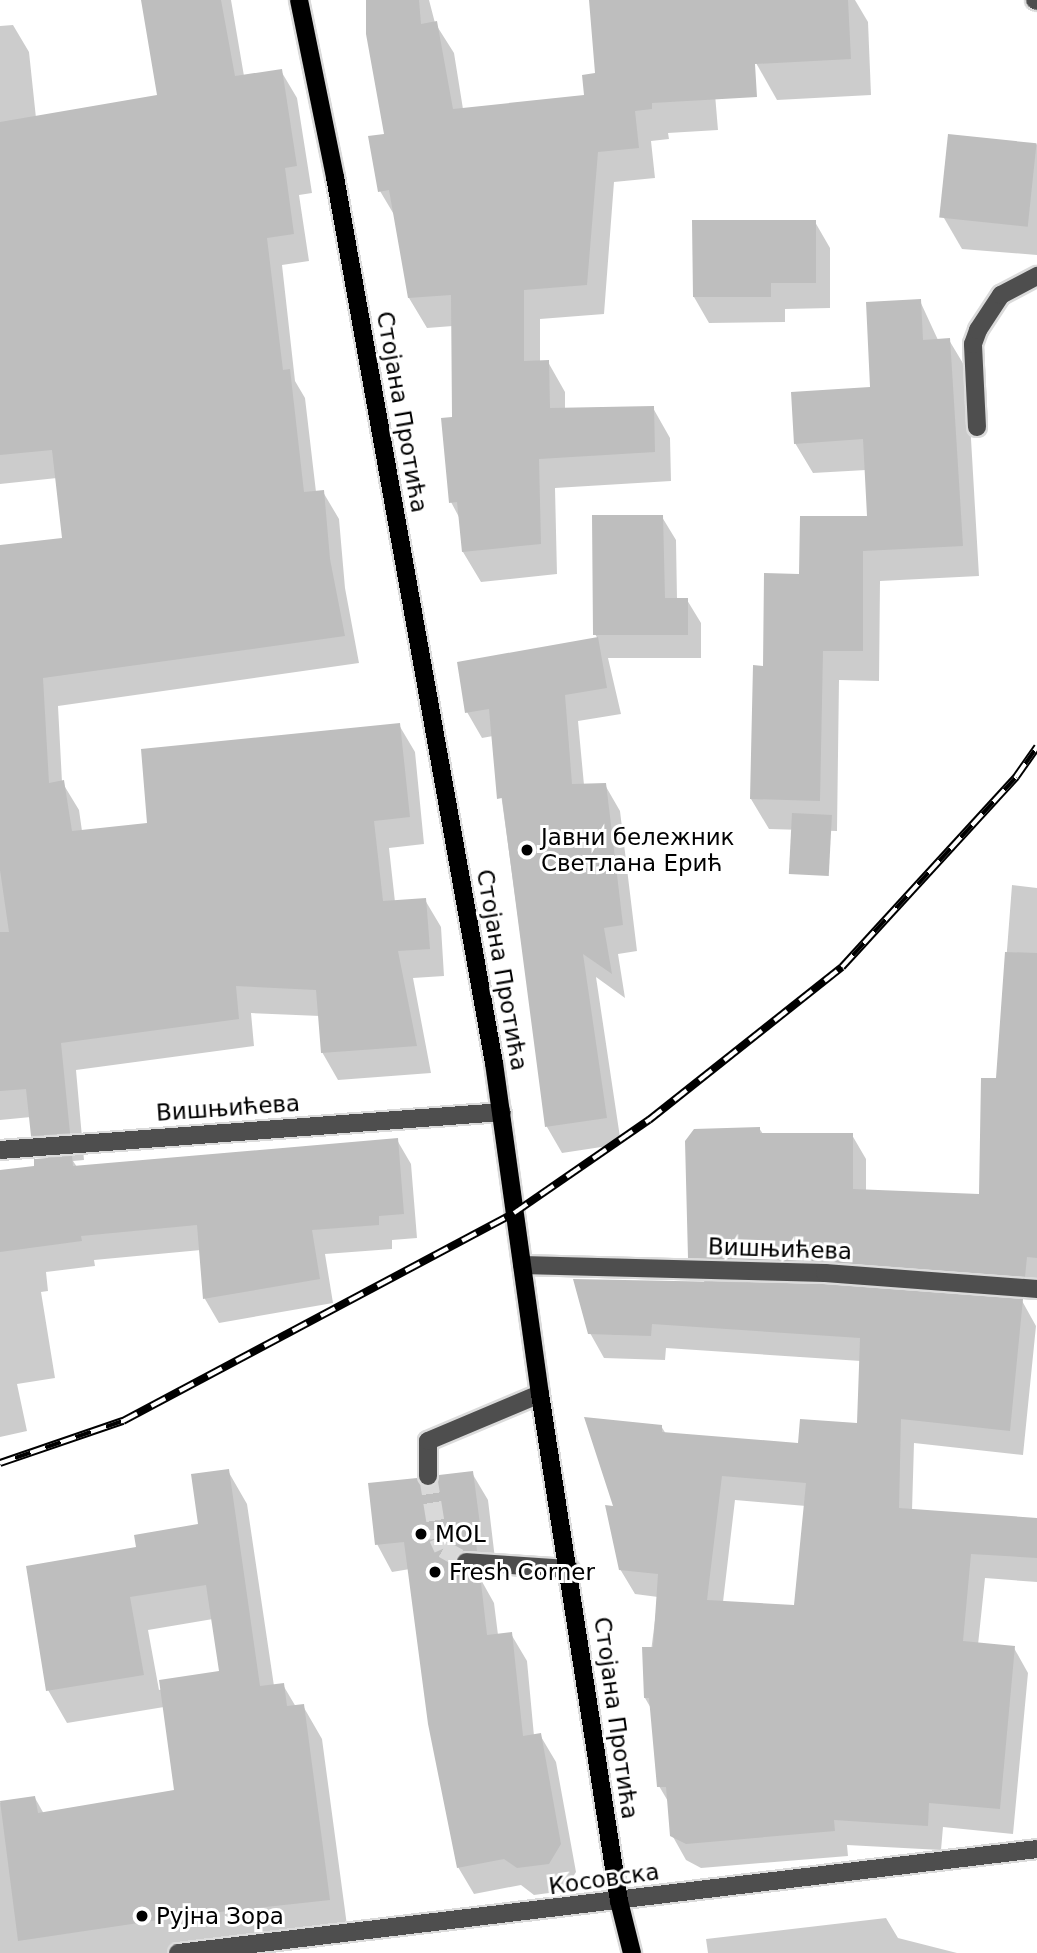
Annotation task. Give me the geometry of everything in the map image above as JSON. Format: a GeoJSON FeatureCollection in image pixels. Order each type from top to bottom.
{"type":"FeatureCollection","features":[{"type":"Feature","properties":{"kind":"main road","name":"Стојана Протића"},"geometry":{"type":"LineString","coordinates":[[299,0],[335,177],[502,1112],[540,1394],[570,1569],[619,1901],[632,1953]]}},
{"type":"Feature","properties":{"kind":"street"},"geometry":{"type":"LineString","coordinates":[[977,427],[973,344],[978,330],[1001,295],[1037,275]]}},
{"type":"Feature","properties":{"kind":"street","name":"Вишњићева"},"geometry":{"type":"LineString","coordinates":[[0,1150],[502,1112]]}},
{"type":"Feature","properties":{"kind":"street","name":"Вишњићева"},"geometry":{"type":"LineString","coordinates":[[522,1265],[825,1273],[1037,1289]]}},
{"type":"Feature","properties":{"kind":"street"},"geometry":{"type":"LineString","coordinates":[[428,1476],[428,1441],[540,1394]]}},
{"type":"Feature","properties":{"kind":"street"},"geometry":{"type":"LineString","coordinates":[[466,1562],[570,1569]]}},
{"type":"Feature","properties":{"kind":"street","name":"Косовска"},"geometry":{"type":"LineString","coordinates":[[178,1953],[1037,1849]]}},
{"type":"Feature","properties":{"kind":"building"},"geometry":{"type":"Polygon","coordinates":[[[141,0],[221,0],[235,76],[282,69],[297,166],[285,168],[294,234],[267,238],[283,370],[290,369],[304,492],[324,490],[330,559],[345,636],[43,678],[49,783],[64,780],[72,831],[147,823],[141,749],[400,723],[410,817],[374,821],[383,901],[426,898],[430,949],[398,951],[417,1046],[321,1053],[316,990],[236,986],[239,1019],[61,1043],[70,1133],[31,1136],[26,1089],[0,1091],[0,932],[9,932],[0,870],[0,545],[62,538],[52,450],[0,455],[0,122],[157,95],[141,0]]]}},
{"type":"Feature","properties":{"kind":"building"},"geometry":{"type":"Polygon","coordinates":[[[366,0],[419,0],[421,24],[437,21],[453,109],[584,95],[582,75],[595,73],[589,0],[848,0],[851,59],[755,64],[757,97],[652,103],[652,109],[635,111],[639,148],[598,152],[587,285],[524,290],[524,361],[549,360],[550,408],[654,406],[655,452],[539,459],[541,544],[462,552],[457,502],[449,503],[441,418],[452,417],[451,295],[408,298],[389,190],[378,192],[368,136],[384,134],[366,34],[366,0]]]}},
{"type":"Feature","properties":{"kind":"building"},"geometry":{"type":"Polygon","coordinates":[[[948,134],[1037,143],[1028,227],[939,218],[948,134]]]}},
{"type":"Feature","properties":{"kind":"building"},"geometry":{"type":"Polygon","coordinates":[[[692,220],[816,220],[816,283],[771,283],[771,297],[693,297],[692,220]]]}},
{"type":"Feature","properties":{"kind":"building"},"geometry":{"type":"Polygon","coordinates":[[[921,299],[923,340],[950,338],[963,546],[863,551],[863,651],[823,651],[820,801],[750,799],[753,665],[763,666],[764,573],[799,574],[800,516],[867,516],[863,439],[794,444],[791,392],[870,387],[866,302],[921,299]]]}},
{"type":"Feature","properties":{"kind":"building"},"geometry":{"type":"Polygon","coordinates":[[[592,515],[663,515],[665,598],[688,598],[688,635],[593,635],[592,515]]]}},
{"type":"Feature","properties":{"kind":"building"},"geometry":{"type":"Polygon","coordinates":[[[598,637],[607,688],[565,695],[572,784],[606,783],[623,925],[604,928],[612,974],[583,954],[607,1118],[545,1127],[502,798],[497,799],[489,709],[465,713],[457,662],[598,637]]]}},
{"type":"Feature","properties":{"kind":"building"},"geometry":{"type":"Polygon","coordinates":[[[792,813],[832,815],[829,876],[789,874],[792,813]]]}},
{"type":"Feature","properties":{"kind":"building"},"geometry":{"type":"Polygon","coordinates":[[[1005,952],[1037,953],[1037,1258],[1027,1257],[1025,1277],[826,1262],[688,1258],[685,1141],[694,1129],[760,1127],[760,1133],[853,1133],[853,1189],[979,1194],[981,1078],[996,1078],[1005,952]]]}},
{"type":"Feature","properties":{"kind":"building"},"geometry":{"type":"Polygon","coordinates":[[[398,1138],[404,1214],[379,1216],[379,1225],[312,1230],[320,1279],[203,1299],[197,1225],[81,1236],[82,1241],[0,1252],[0,1170],[34,1166],[34,1159],[72,1156],[73,1166],[398,1138]]]}},
{"type":"Feature","properties":{"kind":"building"},"geometry":{"type":"Polygon","coordinates":[[[573,1279],[824,1284],[1023,1299],[1010,1431],[901,1419],[899,1508],[1037,1518],[1037,1558],[971,1554],[963,1641],[1015,1646],[1000,1809],[929,1803],[928,1826],[834,1820],[835,1831],[686,1844],[670,1836],[666,1787],[657,1787],[649,1698],[644,1698],[642,1647],[653,1647],[658,1574],[619,1570],[605,1505],[613,1506],[584,1417],[662,1425],[662,1432],[798,1443],[800,1419],[857,1423],[860,1338],[652,1324],[651,1336],[588,1334],[573,1279]],[[722,1476],[707,1600],[794,1605],[806,1483],[722,1476]]]}},
{"type":"Feature","properties":{"kind":"building"},"geometry":{"type":"Polygon","coordinates":[[[229,1469],[260,1686],[284,1683],[287,1706],[304,1704],[330,1900],[192,1915],[18,1941],[0,1801],[35,1796],[38,1813],[174,1790],[159,1680],[219,1671],[206,1585],[130,1597],[144,1675],[46,1691],[26,1566],[136,1547],[134,1535],[198,1524],[191,1474],[229,1469]]]}},
{"type":"Feature","properties":{"kind":"building"},"geometry":{"type":"Polygon","coordinates":[[[473,1471],[481,1532],[475,1533],[477,1551],[462,1552],[455,1562],[460,1572],[480,1574],[487,1635],[512,1632],[523,1736],[541,1733],[561,1844],[549,1864],[517,1868],[504,1859],[457,1868],[428,1724],[404,1542],[375,1545],[368,1483],[417,1478],[429,1487],[439,1475],[473,1471]]]}},
{"type":"Feature","properties":{"kind":"tunnel"},"geometry":{"type":"LineString","coordinates":[[428,1476],[438,1538],[443,1549],[466,1562]]}},
{"type":"Feature","properties":{"kind":"railway"},"geometry":{"type":"LineString","coordinates":[[0,1463],[123,1421],[514,1213],[649,1120],[842,967],[1016,777],[1037,747]]}},
{"type":"Feature","properties":{"kind":"place","name":"Јавни бележник Светлана Ерић"},"geometry":{"type":"Point","coordinates":[527,850]}},
{"type":"Feature","properties":{"kind":"place","name":"MOL"},"geometry":{"type":"Point","coordinates":[421,1534]}},
{"type":"Feature","properties":{"kind":"place","name":"Fresh Corner"},"geometry":{"type":"Point","coordinates":[435,1572]}},
{"type":"Feature","properties":{"kind":"place","name":"Рујна Зора"},"geometry":{"type":"Point","coordinates":[142,1916]}}]}
